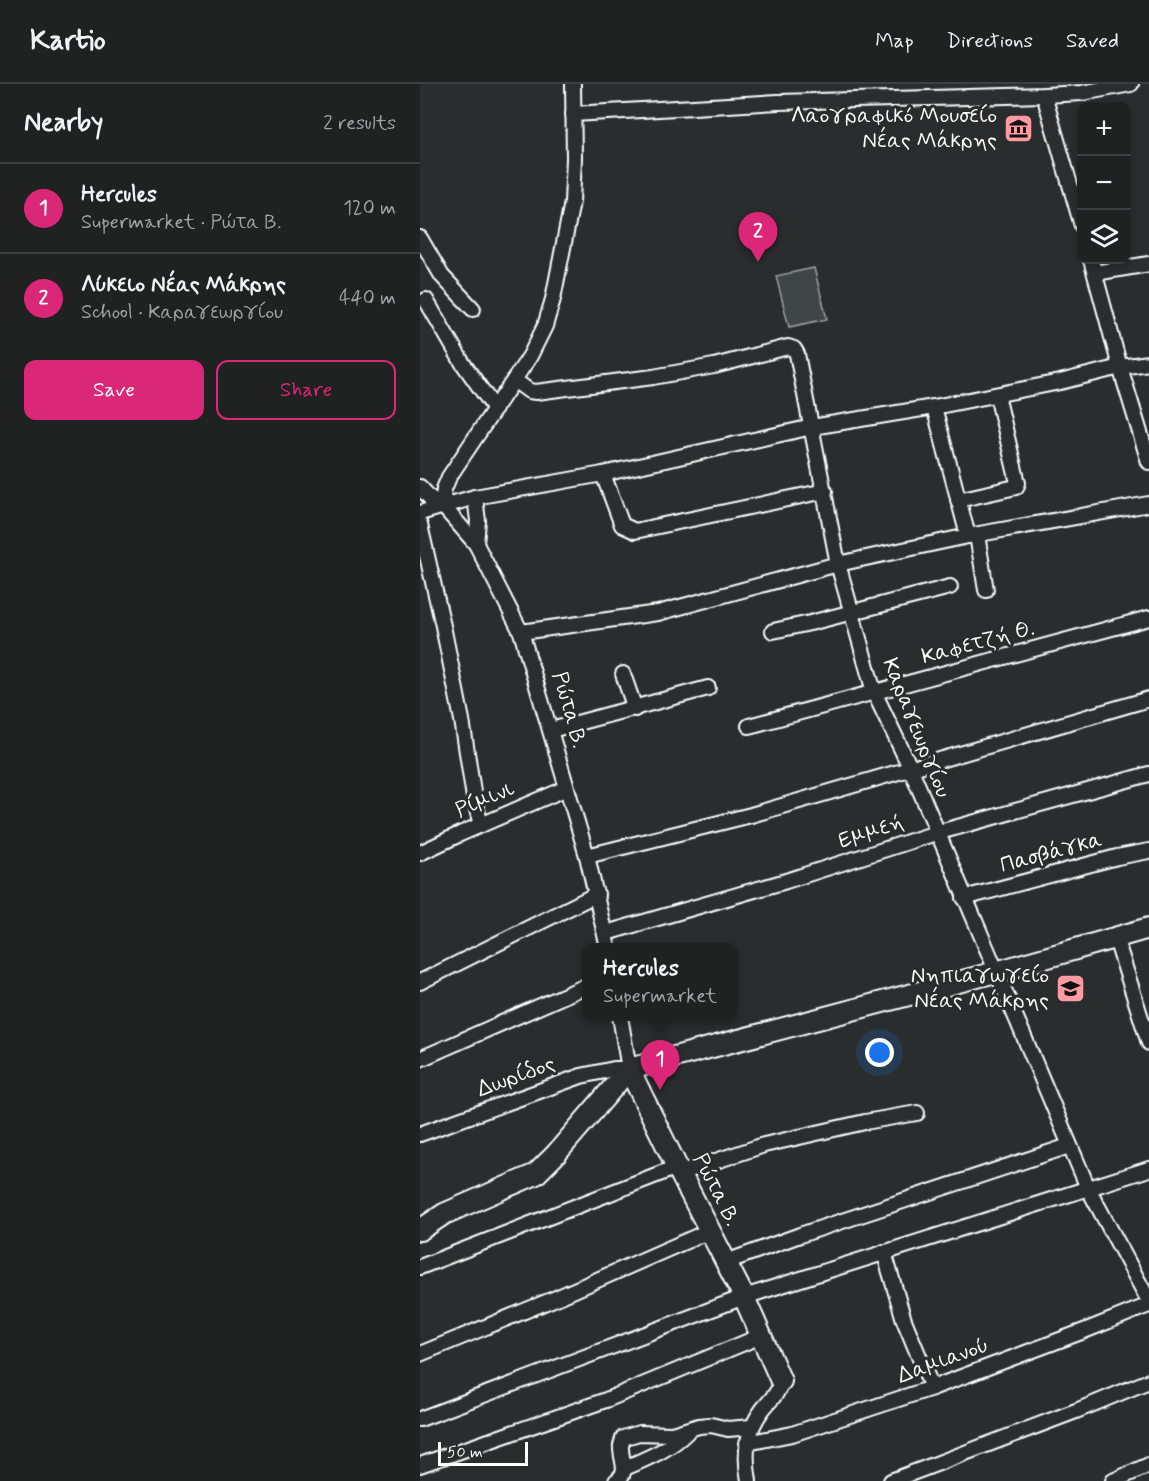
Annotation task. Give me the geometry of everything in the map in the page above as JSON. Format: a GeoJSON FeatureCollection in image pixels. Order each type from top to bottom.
{"type":"FeatureCollection","features":[{"type":"Feature","properties":{"kind":"street"},"geometry":{"type":"LineString","coordinates":[[442,505],[444,489],[449,477],[539,341],[553,299],[572,202],[573,84]]}},
{"type":"Feature","properties":{"kind":"street"},"geometry":{"type":"LineString","coordinates":[[573,114],[778,102],[1082,93],[1131,84]]}},
{"type":"Feature","properties":{"kind":"street"},"geometry":{"type":"LineString","coordinates":[[1044,95],[1077,210]]}},
{"type":"Feature","properties":{"kind":"street"},"geometry":{"type":"LineString","coordinates":[[420,238],[442,276],[473,309]]}},
{"type":"Feature","properties":{"kind":"street"},"geometry":{"type":"LineString","coordinates":[[1149,264],[1093,266],[1149,462]]}},
{"type":"Feature","properties":{"kind":"street"},"geometry":{"type":"LineString","coordinates":[[426,300],[462,362],[495,409]]}},
{"type":"Feature","properties":{"kind":"street","name":"Καραγεωργίου"},"geometry":{"type":"LineString","coordinates":[[514,380],[523,387],[536,392],[714,366],[788,347],[794,349],[797,354],[838,564],[874,692],[910,767],[1069,1146],[1088,1188],[1149,1303]]}},
{"type":"Feature","properties":{"kind":"street"},"geometry":{"type":"LineString","coordinates":[[420,513],[475,497],[603,474],[812,428],[997,395],[1120,367],[1149,363]]}},
{"type":"Feature","properties":{"kind":"street"},"geometry":{"type":"LineString","coordinates":[[958,500],[1016,487],[1018,483],[997,395]]}},
{"type":"Feature","properties":{"kind":"street"},"geometry":{"type":"LineString","coordinates":[[934,407],[958,500],[972,536],[986,590]]}},
{"type":"Feature","properties":{"kind":"street"},"geometry":{"type":"LineString","coordinates":[[603,474],[622,525],[635,531],[825,491]]}},
{"type":"Feature","properties":{"kind":"street","name":"Ρώτα Β."},"geometry":{"type":"LineString","coordinates":[[420,487],[430,498],[442,505],[476,544],[521,632],[588,856],[607,943]]}},
{"type":"Feature","properties":{"kind":"street"},"geometry":{"type":"LineString","coordinates":[[475,497],[478,521],[476,544]]}},
{"type":"Feature","properties":{"kind":"street"},"geometry":{"type":"LineString","coordinates":[[521,632],[658,613],[838,564],[972,536],[1149,504]]}},
{"type":"Feature","properties":{"kind":"street"},"geometry":{"type":"LineString","coordinates":[[420,525],[446,638],[474,798],[481,825]]}},
{"type":"Feature","properties":{"kind":"street"},"geometry":{"type":"LineString","coordinates":[[773,631],[950,587]]}},
{"type":"Feature","properties":{"kind":"street","name":"Καφετζή Θ."},"geometry":{"type":"LineString","coordinates":[[749,726],[1149,618]]}},
{"type":"Feature","properties":{"kind":"street"},"geometry":{"type":"LineString","coordinates":[[623,674],[635,709]]}},
{"type":"Feature","properties":{"kind":"street"},"geometry":{"type":"LineString","coordinates":[[551,730],[708,688]]}},
{"type":"Feature","properties":{"kind":"street"},"geometry":{"type":"LineString","coordinates":[[588,856],[751,815],[1149,699]]}},
{"type":"Feature","properties":{"kind":"street","name":"Εμμεή"},"geometry":{"type":"LineString","coordinates":[[606,933],[786,881],[936,833],[1149,774]]}},
{"type":"Feature","properties":{"kind":"street","name":"Ρίμινι"},"geometry":{"type":"LineString","coordinates":[[420,853],[567,788]]}},
{"type":"Feature","properties":{"kind":"street","name":"Πασβάγκα"},"geometry":{"type":"LineString","coordinates":[[964,898],[1117,857],[1149,851]]}},
{"type":"Feature","properties":{"kind":"street"},"geometry":{"type":"LineString","coordinates":[[420,982],[597,894]]}},
{"type":"Feature","properties":{"kind":"street"},"geometry":{"type":"LineString","coordinates":[[425,1224],[536,1174],[629,1069],[996,972],[1149,927]]}},
{"type":"Feature","properties":{"kind":"street"},"geometry":{"type":"LineString","coordinates":[[1115,936],[1149,1043]]}},
{"type":"Feature","properties":{"kind":"street"},"geometry":{"type":"LineString","coordinates":[[420,1059],[582,988]]}},
{"type":"Feature","properties":{"kind":"street","name":"Ρώτα Β."},"geometry":{"type":"LineString","coordinates":[[621,1021],[629,1069],[744,1297],[781,1381]]}},
{"type":"Feature","properties":{"kind":"street","name":"Δωρίδος"},"geometry":{"type":"LineString","coordinates":[[420,1134],[581,1076],[614,1069],[629,1069]]}},
{"type":"Feature","properties":{"kind":"street"},"geometry":{"type":"LineString","coordinates":[[420,1267],[678,1170],[764,1145],[865,1122],[917,1113]]}},
{"type":"Feature","properties":{"kind":"street"},"geometry":{"type":"LineString","coordinates":[[726,1262],[800,1235],[1069,1146]]}},
{"type":"Feature","properties":{"kind":"street"},"geometry":{"type":"LineString","coordinates":[[420,1419],[744,1297],[1149,1169]]}},
{"type":"Feature","properties":{"kind":"street"},"geometry":{"type":"LineString","coordinates":[[420,1354],[709,1231]]}},
{"type":"Feature","properties":{"kind":"street"},"geometry":{"type":"LineString","coordinates":[[884,1252],[904,1320],[932,1388]]}},
{"type":"Feature","properties":{"kind":"street","name":"Δαμιανού"},"geometry":{"type":"LineString","coordinates":[[747,1443],[792,1434],[932,1388],[1149,1303]]}},
{"type":"Feature","properties":{"kind":"street"},"geometry":{"type":"LineString","coordinates":[[420,1465],[606,1400],[761,1336]]}},
{"type":"Feature","properties":{"kind":"street"},"geometry":{"type":"LineString","coordinates":[[748,1481],[747,1443],[751,1427],[779,1390],[781,1381]]}},
{"type":"Feature","properties":{"kind":"street"},"geometry":{"type":"LineString","coordinates":[[891,1481],[1076,1412],[1149,1381]]}},
{"type":"Feature","properties":{"kind":"street"},"geometry":{"type":"LineString","coordinates":[[616,1481],[621,1478],[625,1468],[620,1448],[623,1438],[639,1433],[672,1434],[699,1426],[711,1425],[728,1429],[751,1427]]}},
{"type":"Feature","properties":{"kind":"street"},"geometry":{"type":"LineString","coordinates":[[625,1468],[660,1453],[677,1442],[688,1431]]}},
{"type":"Feature","properties":{"kind":"street"},"geometry":{"type":"LineString","coordinates":[[1113,1481],[1149,1466]]}},
{"type":"Feature","properties":{"kind":"shaded area"},"geometry":{"type":"Polygon","coordinates":[[[814,268],[827,319],[789,327],[776,276],[814,268]]]}},
{"type":"Feature","properties":{"kind":"place","name":"Λαογραφικό Μουσείο Νέας Μάκρης"},"geometry":{"type":"Point","coordinates":[1018,129]}},
{"type":"Feature","properties":{"kind":"place","name":"Λύκειο Νέας Μάκρης"},"geometry":{"type":"Point","coordinates":[758,262]}},
{"type":"Feature","properties":{"kind":"place","name":"Νηπιαγωγείο Νέας Μάκρης"},"geometry":{"type":"Point","coordinates":[1070,989]}},
{"type":"Feature","properties":{"kind":"place","name":"Hercules"},"geometry":{"type":"Point","coordinates":[660,1090]}}]}
